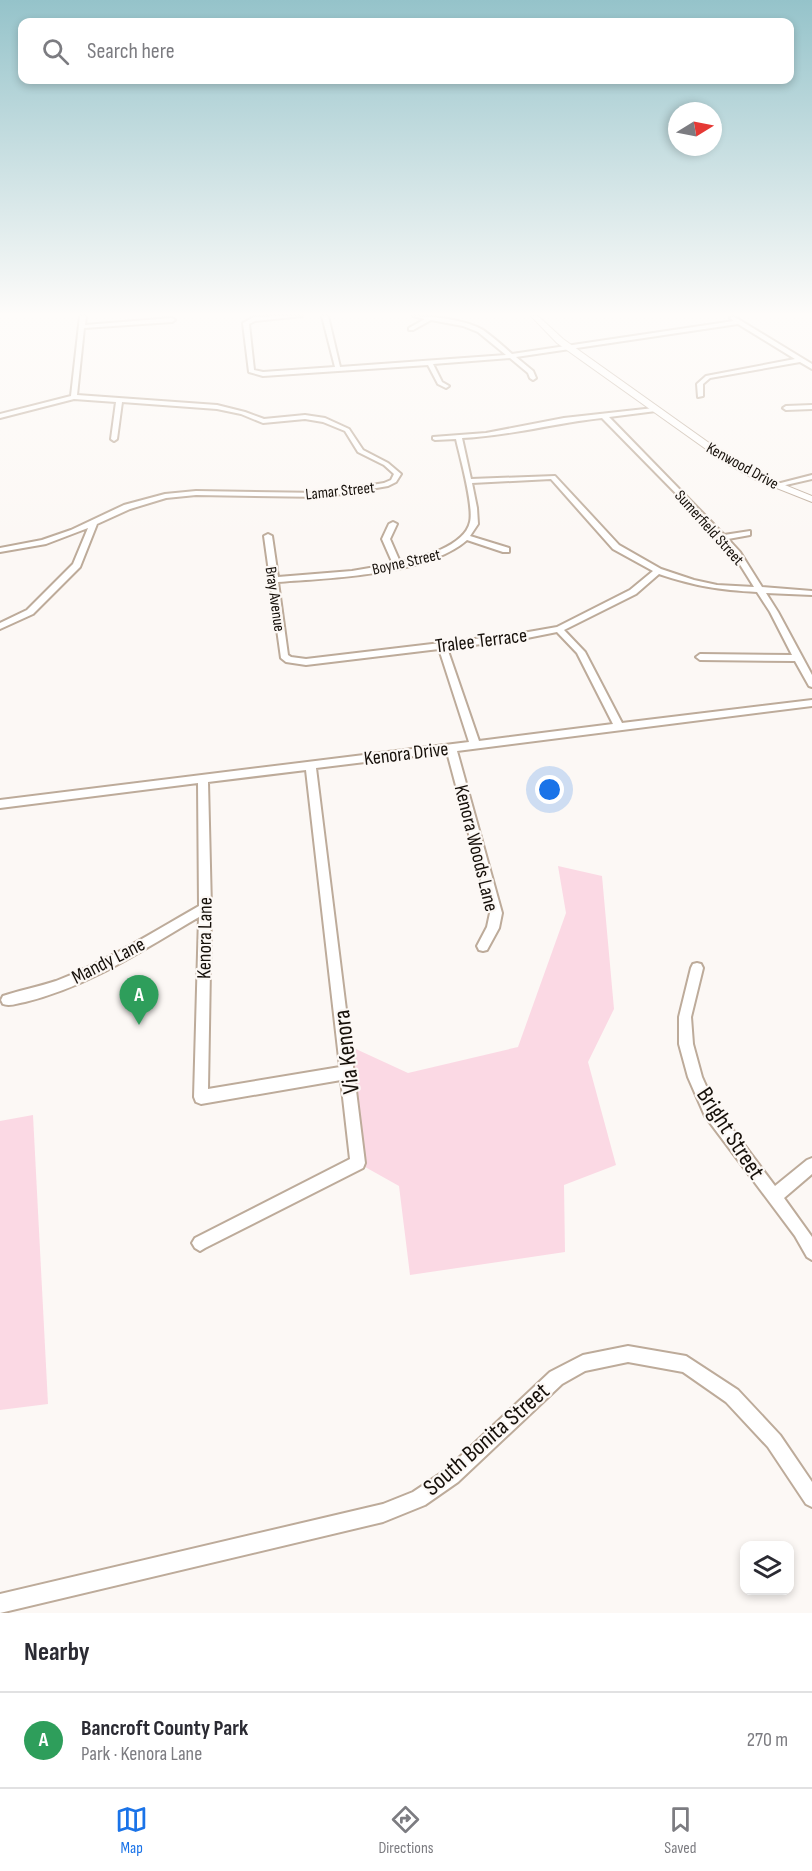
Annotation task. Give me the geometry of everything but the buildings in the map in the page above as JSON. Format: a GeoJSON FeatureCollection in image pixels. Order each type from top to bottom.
{"type":"FeatureCollection","features":[{"type":"Feature","properties":{"kind":"main road","name":"Kenwood Drive"},"geometry":{"type":"LineString","coordinates":[[628,391],[730,462],[812,499]]}},
{"type":"Feature","properties":{"kind":"street"},"geometry":{"type":"LineString","coordinates":[[74,397],[75,391]]}},
{"type":"Feature","properties":{"kind":"street"},"geometry":{"type":"LineString","coordinates":[[700,391],[700,396]]}},
{"type":"Feature","properties":{"kind":"street","name":"Lamar Street"},"geometry":{"type":"LineString","coordinates":[[0,416],[74,397],[217,407],[267,421],[305,417],[325,420],[347,430],[360,451],[394,469],[398,474],[397,478],[386,485],[324,495],[196,493],[165,496],[127,507],[94,523],[43,542],[0,550]]}},
{"type":"Feature","properties":{"kind":"street"},"geometry":{"type":"LineString","coordinates":[[114,439],[119,400]]}},
{"type":"Feature","properties":{"kind":"street"},"geometry":{"type":"LineString","coordinates":[[786,408],[812,407]]}},
{"type":"Feature","properties":{"kind":"street"},"geometry":{"type":"LineString","coordinates":[[435,438],[459,438],[506,432],[564,420],[654,410]]}},
{"type":"Feature","properties":{"kind":"street","name":"Sumerfield Street"},"geometry":{"type":"LineString","coordinates":[[605,417],[723,537],[762,591],[812,684]]}},
{"type":"Feature","properties":{"kind":"street","name":"Boyne Street"},"geometry":{"type":"LineString","coordinates":[[273,580],[352,573],[397,565],[441,554],[466,537],[473,527],[475,517],[459,438]]}},
{"type":"Feature","properties":{"kind":"street"},"geometry":{"type":"LineString","coordinates":[[468,481],[553,477],[616,547],[658,571],[704,585],[812,593]]}},
{"type":"Feature","properties":{"kind":"street"},"geometry":{"type":"LineString","coordinates":[[777,485],[812,477]]}},
{"type":"Feature","properties":{"kind":"street"},"geometry":{"type":"LineString","coordinates":[[0,626],[30,612],[77,565],[94,523]]}},
{"type":"Feature","properties":{"kind":"street"},"geometry":{"type":"LineString","coordinates":[[393,524],[386,539],[397,565]]}},
{"type":"Feature","properties":{"kind":"street"},"geometry":{"type":"LineString","coordinates":[[723,537],[747,533]]}},
{"type":"Feature","properties":{"kind":"street","name":"Bray Avenue"},"geometry":{"type":"LineString","coordinates":[[268,536],[284,656],[289,660]]}},
{"type":"Feature","properties":{"kind":"street"},"geometry":{"type":"LineString","coordinates":[[466,537],[506,550]]}},
{"type":"Feature","properties":{"kind":"street","name":"Tralee Terrace"},"geometry":{"type":"LineString","coordinates":[[289,660],[306,662],[517,638],[559,629],[633,592],[658,571]]}},
{"type":"Feature","properties":{"kind":"street"},"geometry":{"type":"LineString","coordinates":[[559,629],[581,652],[619,726]]}},
{"type":"Feature","properties":{"kind":"street"},"geometry":{"type":"LineString","coordinates":[[442,645],[475,744]]}},
{"type":"Feature","properties":{"kind":"street"},"geometry":{"type":"LineString","coordinates":[[700,657],[797,658]]}},
{"type":"Feature","properties":{"kind":"street","name":"Kenora Drive"},"geometry":{"type":"LineString","coordinates":[[0,804],[812,702]]}},
{"type":"Feature","properties":{"kind":"street","name":"Kenora Woods Lane"},"geometry":{"type":"LineString","coordinates":[[451,747],[496,913],[494,928],[483,946]]}},
{"type":"Feature","properties":{"kind":"street","name":"Via Kenora"},"geometry":{"type":"LineString","coordinates":[[200,1243],[358,1163],[311,765]]}},
{"type":"Feature","properties":{"kind":"street","name":"Kenora Lane"},"geometry":{"type":"LineString","coordinates":[[203,778],[205,908],[201,1097],[348,1072]]}},
{"type":"Feature","properties":{"kind":"street","name":"Mandy Lane"},"geometry":{"type":"LineString","coordinates":[[7,1000],[24,997],[79,978],[205,908]]}},
{"type":"Feature","properties":{"kind":"street","name":"Bright Street"},"geometry":{"type":"LineString","coordinates":[[697,968],[685,1017],[686,1044],[694,1077],[710,1111],[800,1231],[812,1252]]}},
{"type":"Feature","properties":{"kind":"street"},"geometry":{"type":"LineString","coordinates":[[774,1197],[812,1165]]}},
{"type":"Feature","properties":{"kind":"street","name":"South Bonita Street"},"geometry":{"type":"LineString","coordinates":[[0,1604],[383,1513],[419,1499],[452,1476],[556,1378],[583,1363],[628,1354],[686,1364],[732,1396],[774,1441],[812,1498]]}},
{"type":"Feature","properties":{"kind":"shaded area"},"geometry":{"type":"Polygon","coordinates":[[[558,866],[602,876],[614,1009],[588,1062],[616,1165],[564,1185],[565,1252],[410,1275],[399,1186],[358,1163],[345,1044],[408,1073],[518,1047],[566,913],[558,866]]]}},
{"type":"Feature","properties":{"kind":"shaded area"},"geometry":{"type":"Polygon","coordinates":[[[33,1115],[48,1404],[0,1410],[0,1121],[33,1115]]]}},
{"type":"Feature","properties":{"kind":"place","name":"Bancroft County Park"},"geometry":{"type":"Point","coordinates":[139,1025]}}]}
